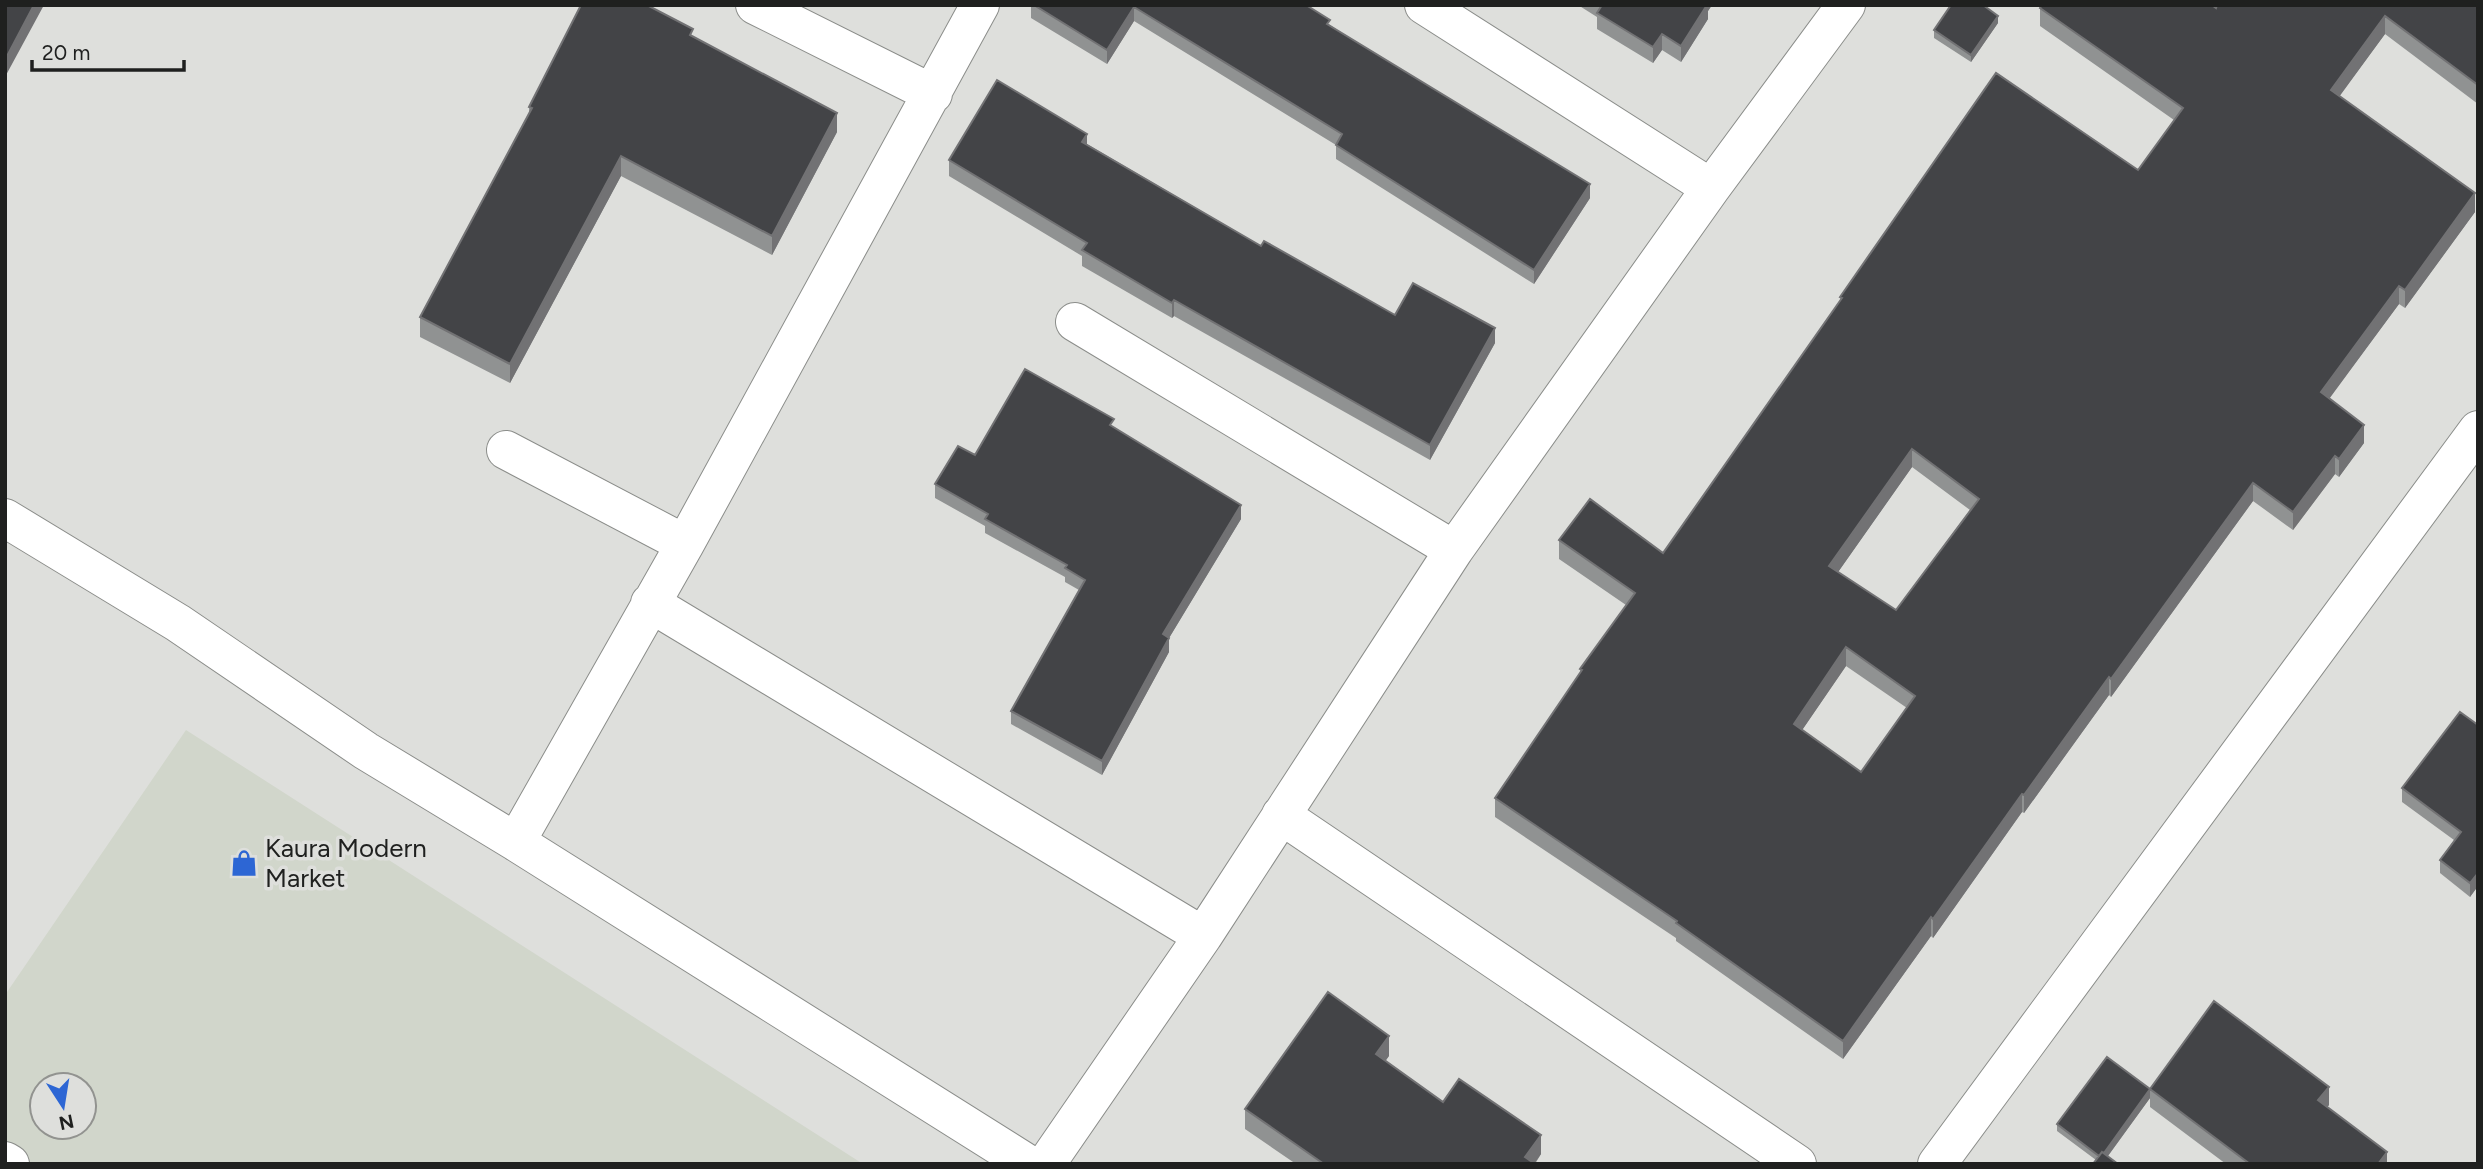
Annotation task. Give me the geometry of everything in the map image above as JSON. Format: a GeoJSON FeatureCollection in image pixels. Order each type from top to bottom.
{"type":"FeatureCollection","features":[{"type":"Feature","properties":{"kind":"street"},"geometry":{"type":"LineString","coordinates":[[755,5],[933,94]]}},
{"type":"Feature","properties":{"kind":"street"},"geometry":{"type":"LineString","coordinates":[[516,842],[685,544],[980,5]]}},
{"type":"Feature","properties":{"kind":"street"},"geometry":{"type":"LineString","coordinates":[[1424,5],[1711,187]]}},
{"type":"Feature","properties":{"kind":"street"},"geometry":{"type":"LineString","coordinates":[[1046,1164],[1203,936],[1454,550],[1711,187],[1846,5]]}},
{"type":"Feature","properties":{"kind":"street"},"geometry":{"type":"LineString","coordinates":[[1075,322],[1454,550]]}},
{"type":"Feature","properties":{"kind":"street"},"geometry":{"type":"LineString","coordinates":[[1937,1164],[2478,430]]}},
{"type":"Feature","properties":{"kind":"street"},"geometry":{"type":"LineString","coordinates":[[506,450],[685,544]]}},
{"type":"Feature","properties":{"kind":"street"},"geometry":{"type":"LineString","coordinates":[[5,518],[178,624],[366,751],[516,842],[1028,1164]]}},
{"type":"Feature","properties":{"kind":"street"},"geometry":{"type":"LineString","coordinates":[[650,603],[1203,936]]}},
{"type":"Feature","properties":{"kind":"street"},"geometry":{"type":"LineString","coordinates":[[1281,815],[1797,1164]]}},
{"type":"Feature","properties":{"kind":"street"},"geometry":{"type":"LineString","coordinates":[[5,1161],[10,1164]]}},
{"type":"Feature","properties":{"kind":"shaded area","name":"Kaura Modern Market"},"geometry":{"type":"Polygon","coordinates":[[[186,730],[863,1164],[5,1164],[5,995],[186,730]]]}},
{"type":"Feature","properties":{"kind":"building"},"geometry":{"type":"Polygon","coordinates":[[[5,5],[34,5],[5,60],[5,5]]]}},
{"type":"Feature","properties":{"kind":"building"},"geometry":{"type":"Polygon","coordinates":[[[581,5],[647,5],[693,29],[690,35],[837,113],[772,236],[621,156],[510,364],[420,317],[532,108],[529,107],[581,5]]]}},
{"type":"Feature","properties":{"kind":"building"},"geometry":{"type":"Polygon","coordinates":[[[1034,5],[1306,5],[1330,20],[1327,24],[1590,184],[1534,270],[1336,145],[1342,134],[1134,7],[1107,50],[1034,5]]]}},
{"type":"Feature","properties":{"kind":"building"},"geometry":{"type":"Polygon","coordinates":[[[1602,5],[1707,5],[1681,46],[1662,34],[1653,47],[1597,13],[1602,5]]]}},
{"type":"Feature","properties":{"kind":"building"},"geometry":{"type":"Polygon","coordinates":[[[1951,5],[1983,5],[1998,16],[1971,55],[1934,30],[1951,5]]]}},
{"type":"Feature","properties":{"kind":"building"},"geometry":{"type":"Polygon","coordinates":[[[2042,5],[2212,5],[2216,8],[2217,5],[2478,5],[2478,85],[2385,16],[2331,90],[2475,193],[2405,290],[2399,286],[2321,392],[2364,425],[2339,459],[2335,456],[2293,512],[2253,483],[2111,679],[2109,677],[2024,795],[2022,794],[1933,919],[1931,917],[1843,1041],[1676,923],[1677,921],[1495,798],[1582,670],[1580,669],[1635,593],[1559,540],[1590,499],[1663,553],[1996,73],[2138,170],[2183,108],[2040,8],[2042,5]],[[1912,449],[1829,566],[1896,610],[1979,499],[1912,449]],[[1846,647],[1794,724],[1861,772],[1915,696],[1846,647]]]}},
{"type":"Feature","properties":{"kind":"building"},"geometry":{"type":"Polygon","coordinates":[[[997,80],[1087,134],[1082,142],[1261,246],[1264,241],[1395,315],[1413,283],[1495,328],[1430,445],[1174,300],[1172,303],[1082,250],[1087,243],[949,160],[997,80]]]}},
{"type":"Feature","properties":{"kind":"building"},"geometry":{"type":"Polygon","coordinates":[[[1025,369],[1114,419],[1110,425],[1241,505],[1163,634],[1169,638],[1102,761],[1011,711],[1085,580],[1065,568],[1067,565],[985,519],[988,514],[935,484],[958,446],[975,455],[1025,369]]]}},
{"type":"Feature","properties":{"kind":"building"},"geometry":{"type":"Polygon","coordinates":[[[2460,712],[2478,725],[2478,873],[2470,883],[2440,860],[2461,832],[2402,788],[2460,712]]]}},
{"type":"Feature","properties":{"kind":"building"},"geometry":{"type":"Polygon","coordinates":[[[1328,992],[1389,1036],[1376,1054],[1443,1102],[1459,1079],[1541,1135],[1525,1157],[1535,1164],[1324,1164],[1245,1109],[1328,992]]]}},
{"type":"Feature","properties":{"kind":"building"},"geometry":{"type":"Polygon","coordinates":[[[2214,1001],[2329,1087],[2318,1100],[2387,1152],[2378,1164],[2250,1164],[2150,1089],[2214,1001]]]}},
{"type":"Feature","properties":{"kind":"building"},"geometry":{"type":"Polygon","coordinates":[[[2107,1057],[2150,1089],[2104,1153],[2099,1156],[2057,1124],[2107,1057]]]}},
{"type":"Feature","properties":{"kind":"building"},"geometry":{"type":"Polygon","coordinates":[[[2102,1152],[2118,1164],[2093,1164],[2102,1152]]]}},
{"type":"Feature","properties":{"kind":"place","name":"Kaura Modern Market"},"geometry":{"type":"Point","coordinates":[244,863]}}]}
